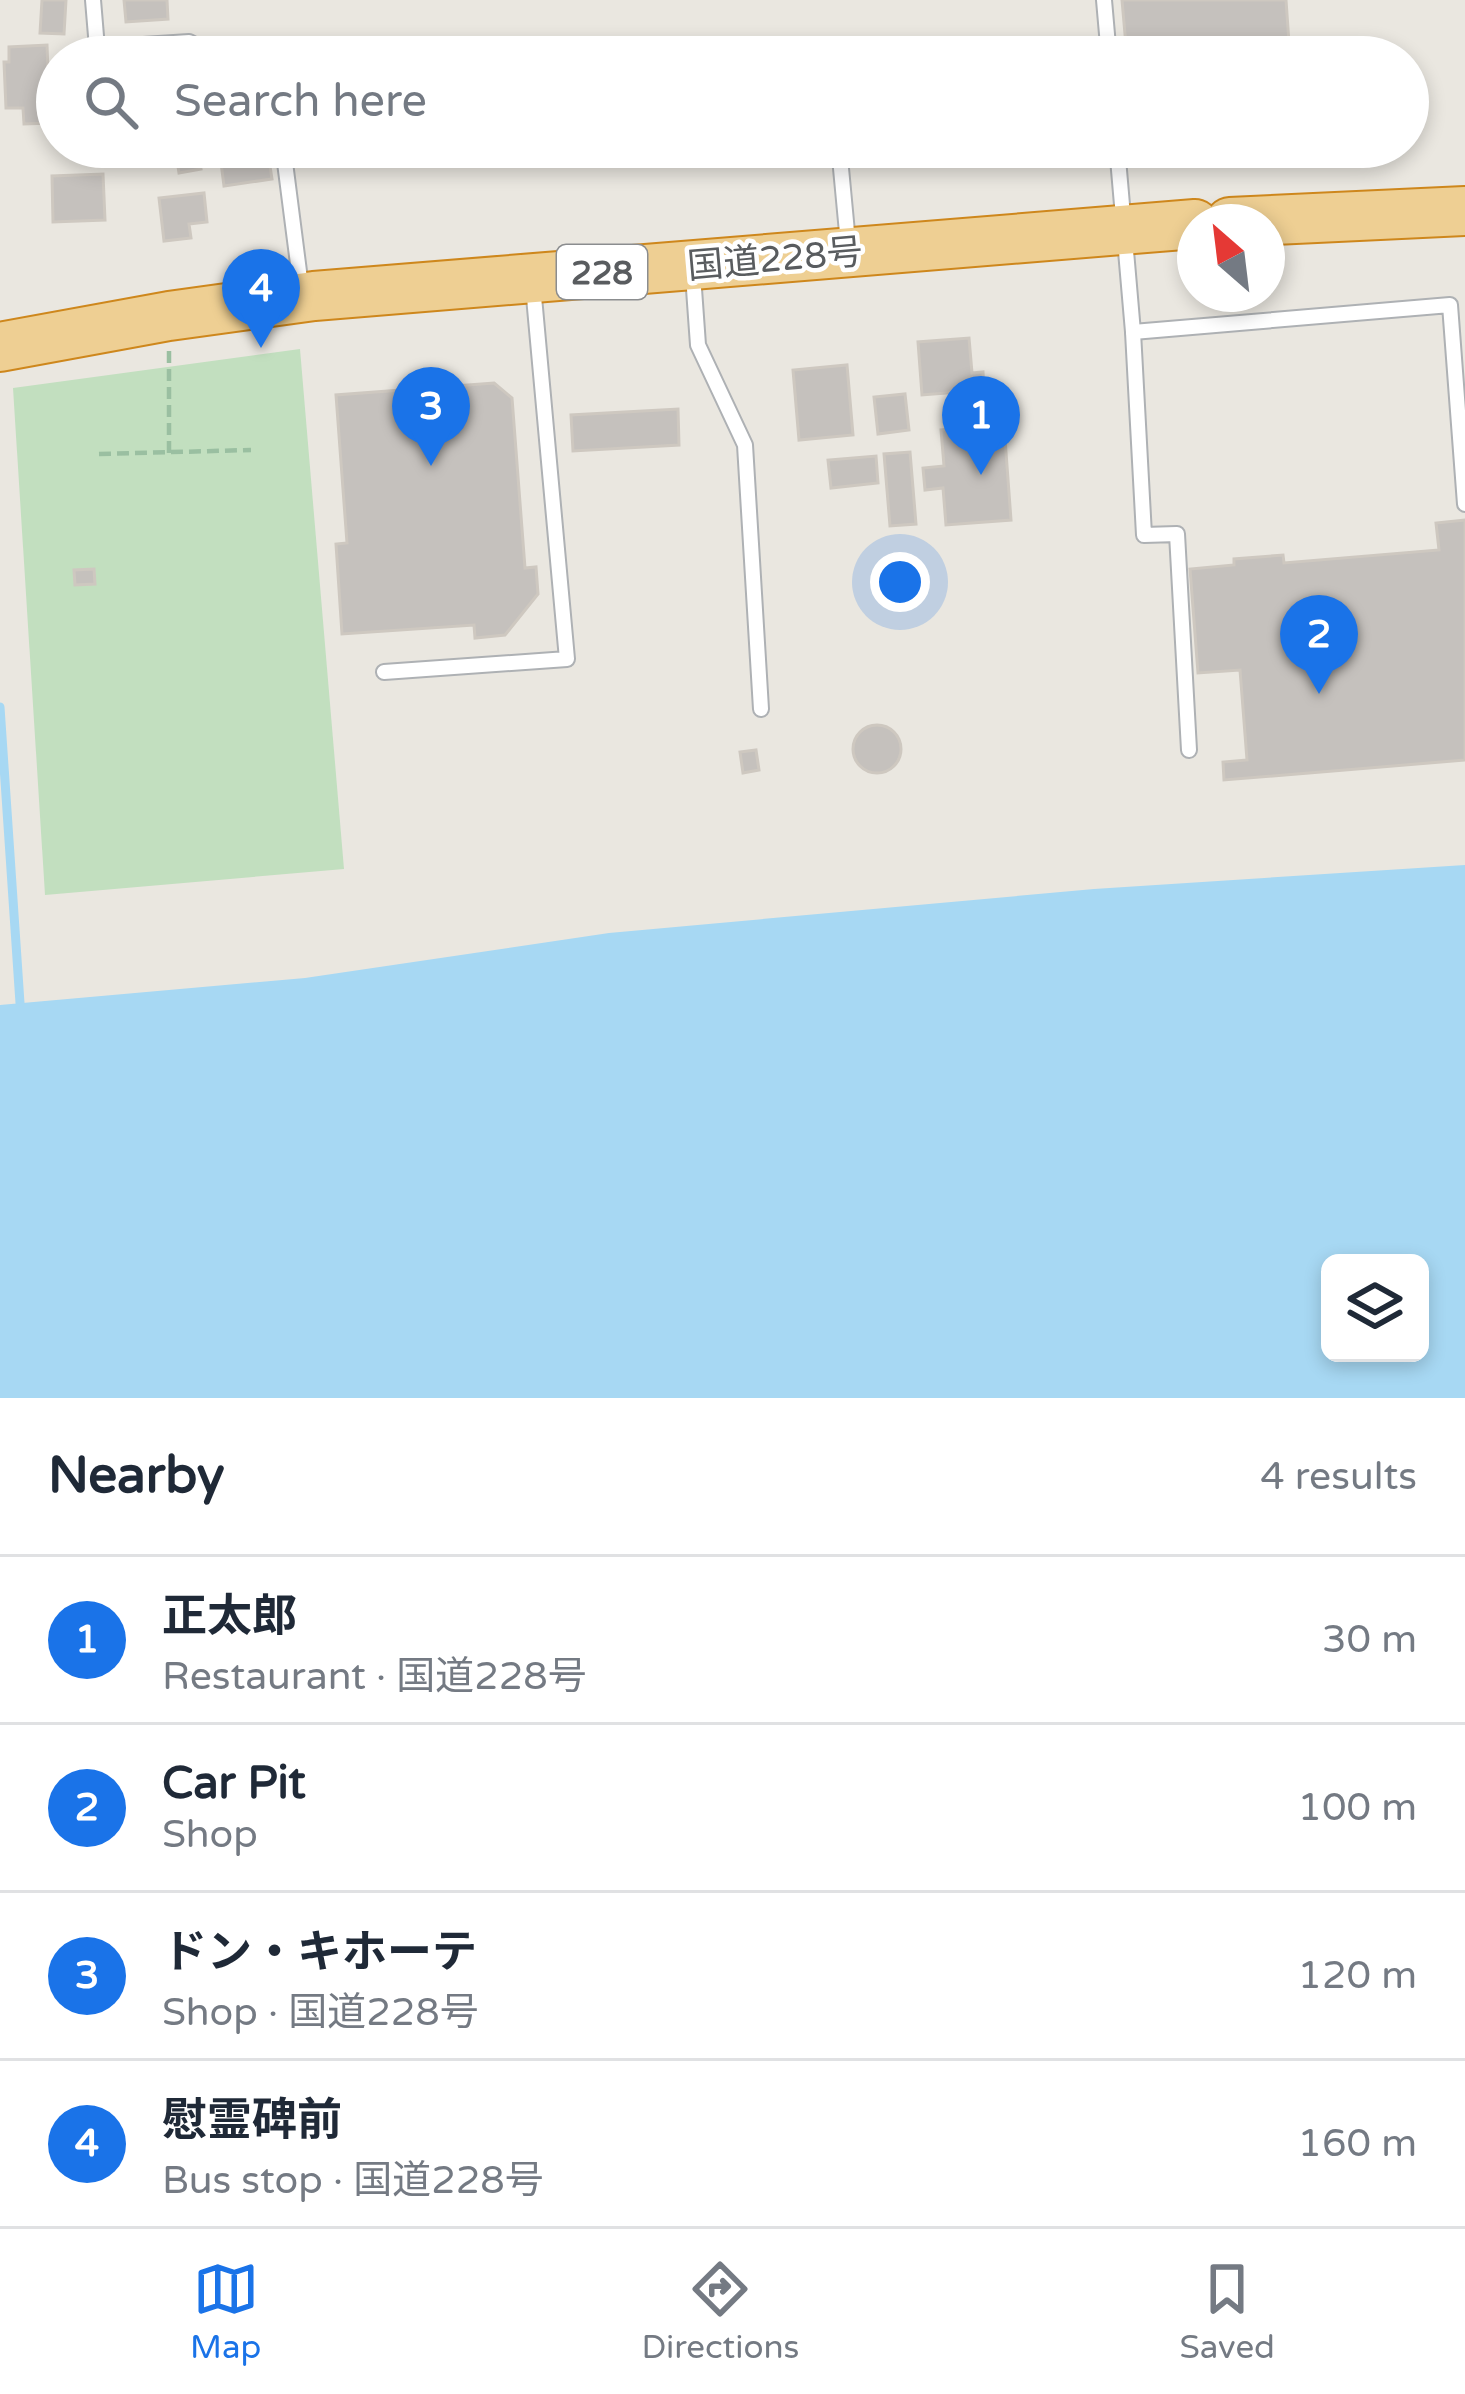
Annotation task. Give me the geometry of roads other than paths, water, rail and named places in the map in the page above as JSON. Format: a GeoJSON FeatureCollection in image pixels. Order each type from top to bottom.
{"type":"FeatureCollection","features":[{"type":"Feature","properties":{"kind":"highway"},"geometry":{"type":"LineString","coordinates":[[1285,219],[1465,211]]}},
{"type":"Feature","properties":{"kind":"highway","name":"国道228号"},"geometry":{"type":"LineString","coordinates":[[7,346],[302,298],[1177,225]]}},
{"type":"Feature","properties":{"kind":"lane"},"geometry":{"type":"LineString","coordinates":[[93,0],[96,36]]}},
{"type":"Feature","properties":{"kind":"lane"},"geometry":{"type":"LineString","coordinates":[[1104,0],[1107,36]]}},
{"type":"Feature","properties":{"kind":"lane"},"geometry":{"type":"LineString","coordinates":[[286,168],[302,298]]}},
{"type":"Feature","properties":{"kind":"lane"},"geometry":{"type":"LineString","coordinates":[[841,168],[849,251]]}},
{"type":"Feature","properties":{"kind":"lane"},"geometry":{"type":"LineString","coordinates":[[1119,168],[1144,535],[1177,534],[1189,750]]}},
{"type":"Feature","properties":{"kind":"lane"},"geometry":{"type":"LineString","coordinates":[[692,265],[698,345],[745,446],[761,709]]}},
{"type":"Feature","properties":{"kind":"lane"},"geometry":{"type":"LineString","coordinates":[[384,672],[567,659],[532,278]]}},
{"type":"Feature","properties":{"kind":"lane"},"geometry":{"type":"LineString","coordinates":[[1133,332],[1450,305],[1465,504]]}},
{"type":"Feature","properties":{"kind":"water"},"geometry":{"type":"Polygon","coordinates":[[[1465,865],[1465,1398],[0,1398],[0,1005],[305,978],[609,933],[1094,889],[1465,865]]]}},
{"type":"Feature","properties":{"kind":"waterway"},"geometry":{"type":"LineString","coordinates":[[0,707],[20,1003]]}},
{"type":"Feature","properties":{"kind":"place","name":"慰霊碑前"},"geometry":{"type":"Point","coordinates":[261,348]}},
{"type":"Feature","properties":{"kind":"place","name":"ドン・キホーテ"},"geometry":{"type":"Point","coordinates":[431,466]}},
{"type":"Feature","properties":{"kind":"place","name":"正太郎"},"geometry":{"type":"Point","coordinates":[981,475]}},
{"type":"Feature","properties":{"kind":"place","name":"Car Pit"},"geometry":{"type":"Point","coordinates":[1319,694]}}]}
